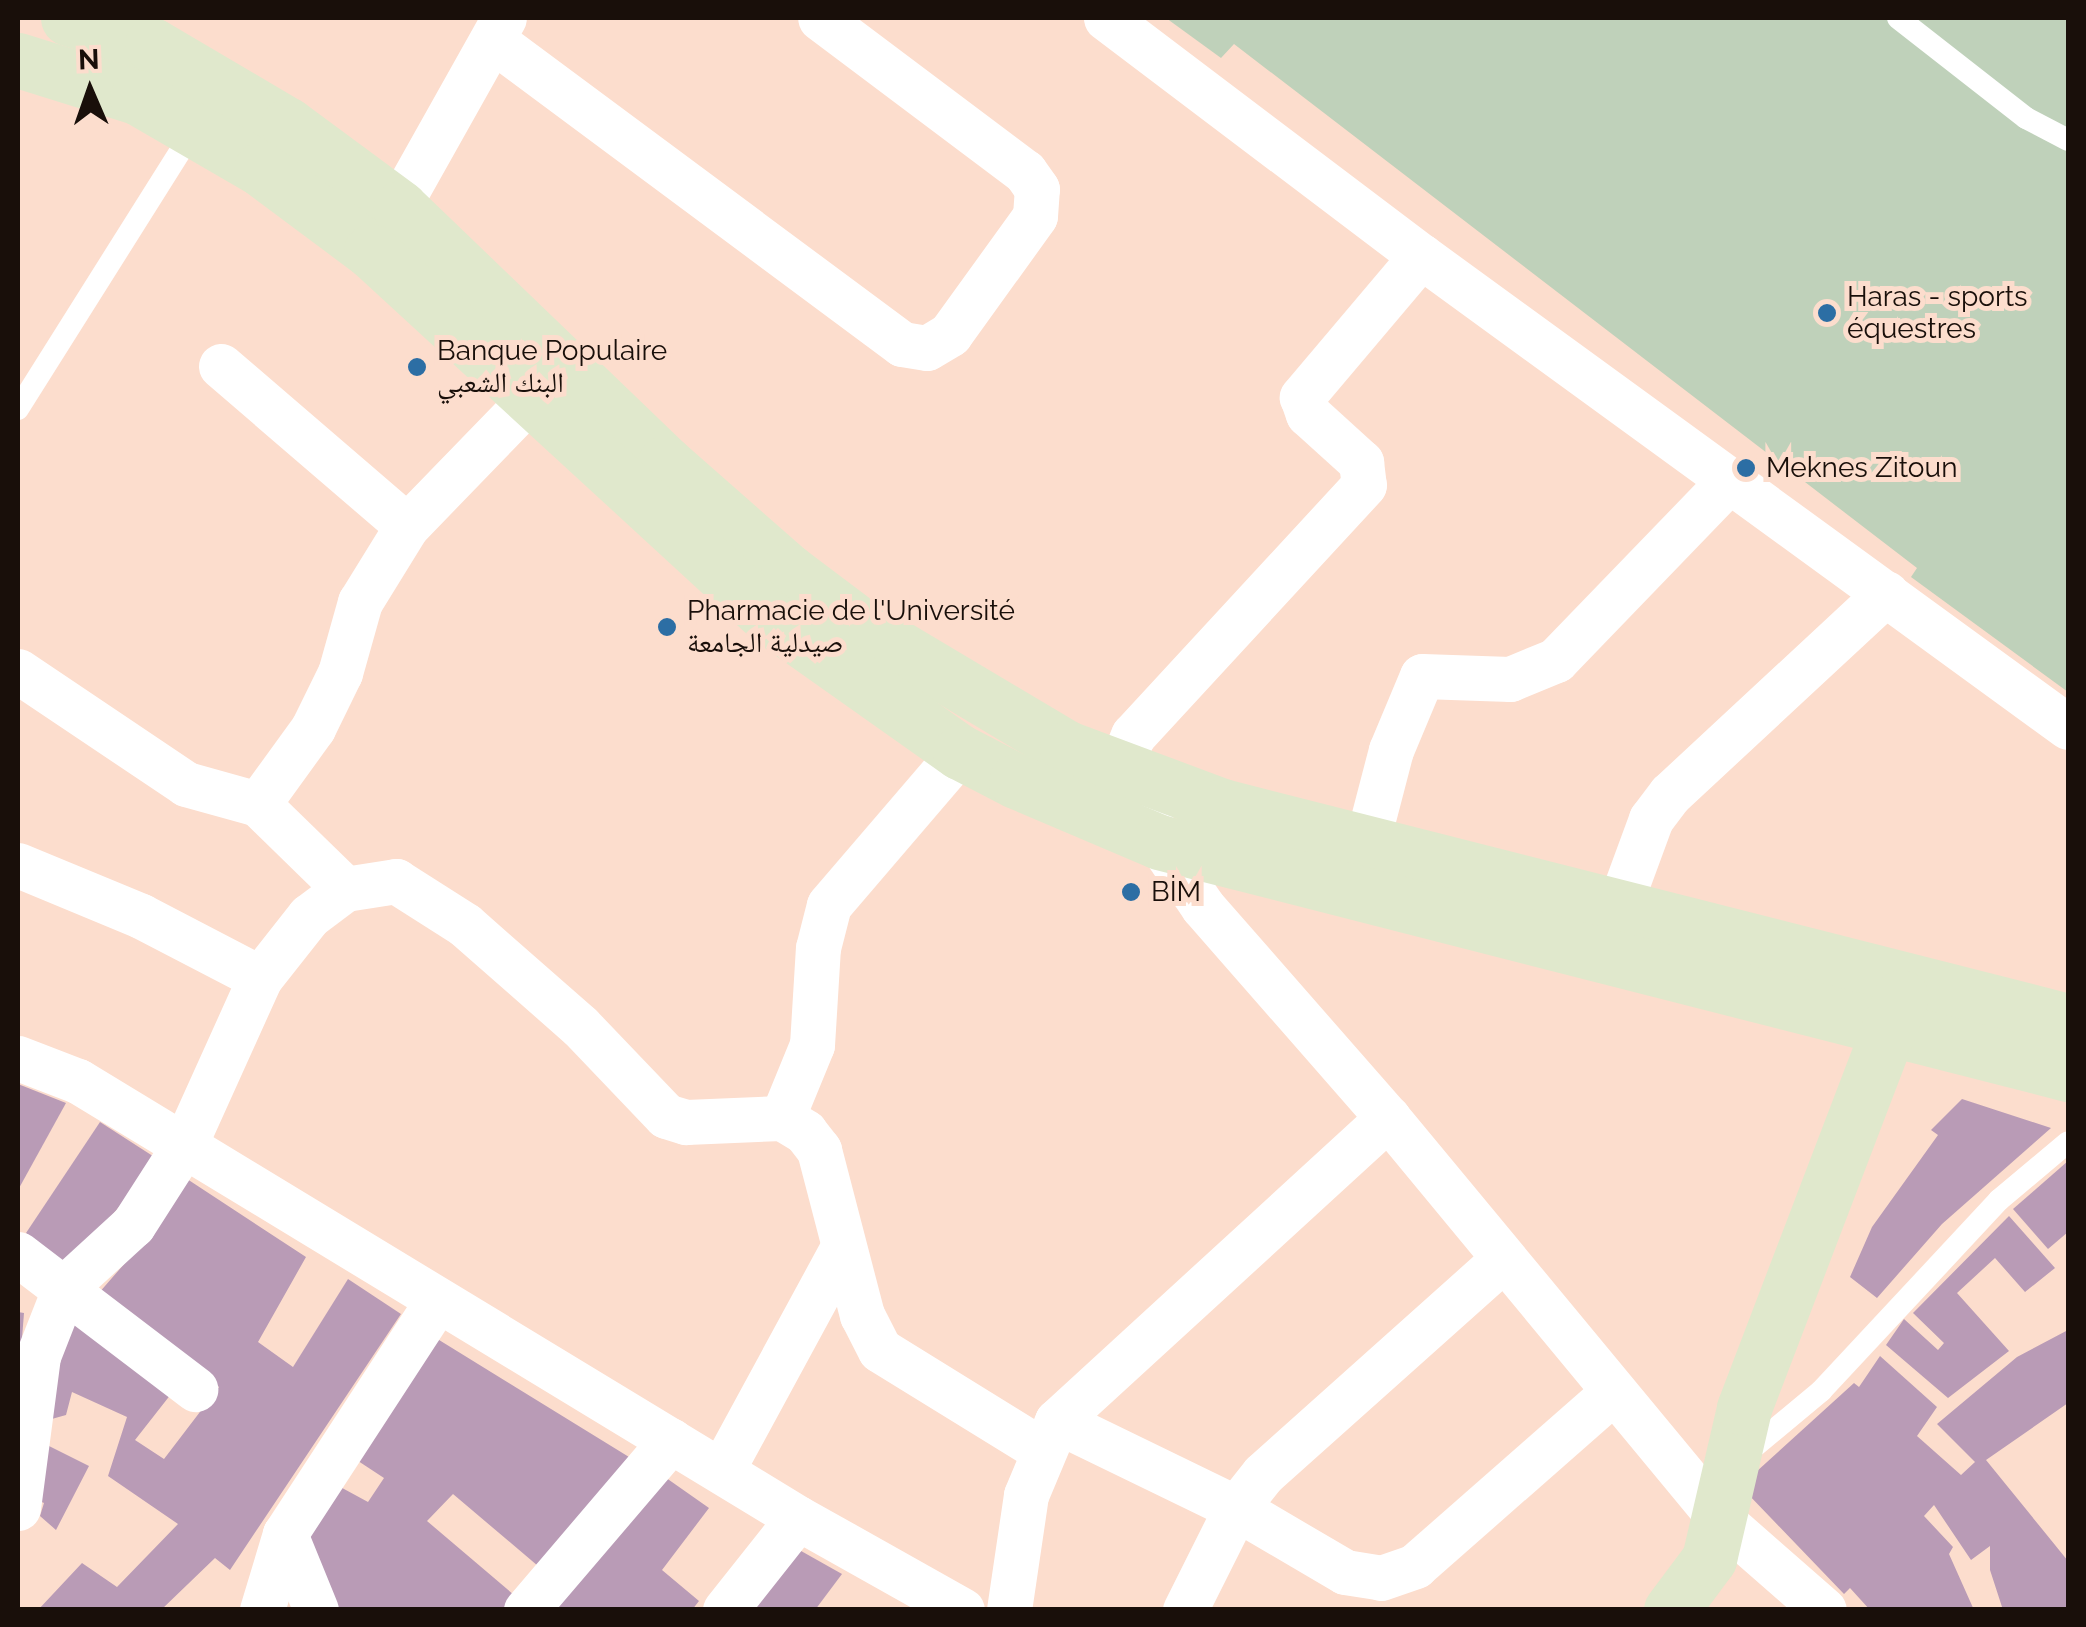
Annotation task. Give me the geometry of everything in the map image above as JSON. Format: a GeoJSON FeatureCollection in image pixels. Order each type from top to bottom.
{"type":"FeatureCollection","features":[{"type":"Feature","properties":{"kind":"main road"},"geometry":{"type":"LineString","coordinates":[[68,18],[152,31],[288,125],[386,230],[530,399],[769,616],[960,752],[1084,815],[1160,842],[1898,1004],[2068,1021]]}},
{"type":"Feature","properties":{"kind":"main road"},"geometry":{"type":"LineString","coordinates":[[137,97],[152,31]]}},
{"type":"Feature","properties":{"kind":"main road"},"geometry":{"type":"LineString","coordinates":[[27,47],[137,97],[261,169],[386,230],[788,571],[1004,716],[1132,778],[1618,906],[1898,1004],[2068,1074]]}},
{"type":"Feature","properties":{"kind":"main road"},"geometry":{"type":"LineString","coordinates":[[1671,1610],[1709,1559],[1744,1408],[1898,1004]]}},
{"type":"Feature","properties":{"kind":"street"},"geometry":{"type":"LineString","coordinates":[[1106,18],[1421,256],[2068,727]]}},
{"type":"Feature","properties":{"kind":"street"},"geometry":{"type":"LineString","coordinates":[[386,230],[499,29],[902,344],[927,348],[950,334],[1035,216],[1037,189],[1024,172],[829,20]]}},
{"type":"Feature","properties":{"kind":"street"},"geometry":{"type":"LineString","coordinates":[[1421,256],[1302,398],[1308,414],[1361,462],[1364,485],[1132,736],[1126,752],[1132,778],[1160,842],[1202,907],[1388,1118],[1612,1394],[1725,1494],[1824,1610]]}},
{"type":"Feature","properties":{"kind":"street"},"geometry":{"type":"LineString","coordinates":[[221,366],[407,526]]}},
{"type":"Feature","properties":{"kind":"street"},"geometry":{"type":"LineString","coordinates":[[258,804],[314,728],[340,672],[360,602],[407,526],[530,399]]}},
{"type":"Feature","properties":{"kind":"street"},"geometry":{"type":"LineString","coordinates":[[1368,842],[1391,750],[1422,676],[1450,672],[1510,679],[1556,660],[1730,480]]}},
{"type":"Feature","properties":{"kind":"street"},"geometry":{"type":"LineString","coordinates":[[1618,906],[1651,819],[1670,794],[1886,594]]}},
{"type":"Feature","properties":{"kind":"street"},"geometry":{"type":"LineString","coordinates":[[18,671],[186,784],[258,804],[346,889]]}},
{"type":"Feature","properties":{"kind":"street"},"geometry":{"type":"LineString","coordinates":[[782,1118],[812,1045],[818,948],[829,905],[960,752]]}},
{"type":"Feature","properties":{"kind":"street"},"geometry":{"type":"LineString","coordinates":[[18,865],[141,916],[260,978]]}},
{"type":"Feature","properties":{"kind":"street"},"geometry":{"type":"LineString","coordinates":[[18,1508],[38,1356],[65,1287],[133,1225],[185,1144],[260,978],[310,916],[346,889],[396,881],[418,890],[580,1026],[666,1116],[686,1122],[782,1118],[819,1150],[862,1315],[880,1350],[1050,1436],[1236,1508],[1345,1572],[1370,1578],[1400,1575],[1612,1394]]}},
{"type":"Feature","properties":{"kind":"street"},"geometry":{"type":"LineString","coordinates":[[18,1058],[78,1080],[436,1302],[798,1518],[962,1610]]}},
{"type":"Feature","properties":{"kind":"street"},"geometry":{"type":"LineString","coordinates":[[1009,1610],[1026,1495],[1050,1436],[1388,1118]]}},
{"type":"Feature","properties":{"kind":"street"},"geometry":{"type":"LineString","coordinates":[[722,1470],[842,1247]]}},
{"type":"Feature","properties":{"kind":"street"},"geometry":{"type":"LineString","coordinates":[[18,1254],[195,1389]]}},
{"type":"Feature","properties":{"kind":"street"},"geometry":{"type":"LineString","coordinates":[[1185,1610],[1236,1508],[1262,1474],[1501,1261]]}},
{"type":"Feature","properties":{"kind":"street"},"geometry":{"type":"LineString","coordinates":[[262,1610],[285,1534],[436,1302]]}},
{"type":"Feature","properties":{"kind":"street"},"geometry":{"type":"LineString","coordinates":[[526,1610],[671,1440]]}},
{"type":"Feature","properties":{"kind":"street"},"geometry":{"type":"LineString","coordinates":[[725,1610],[798,1518]]}},
{"type":"Feature","properties":{"kind":"street"},"geometry":{"type":"LineString","coordinates":[[285,1534],[316,1610]]}},
{"type":"Feature","properties":{"kind":"lane"},"geometry":{"type":"LineString","coordinates":[[1898,18],[2026,118],[2068,140]]}},
{"type":"Feature","properties":{"kind":"lane"},"geometry":{"type":"LineString","coordinates":[[18,409],[194,129]]}},
{"type":"Feature","properties":{"kind":"lane"},"geometry":{"type":"LineString","coordinates":[[1725,1494],[1999,1200],[2068,1142]]}},
{"type":"Feature","properties":{"kind":"green space","name":"Haras - sports équestres"},"geometry":{"type":"Polygon","coordinates":[[[1166,18],[2068,18],[2068,692],[1911,577],[1917,568],[1234,44],[1221,58],[1166,18]]]}},
{"type":"Feature","properties":{"kind":"building"},"geometry":{"type":"Polygon","coordinates":[[[18,1084],[66,1103],[18,1190],[18,1084]]]}},
{"type":"Feature","properties":{"kind":"building"},"geometry":{"type":"Polygon","coordinates":[[[1962,1099],[2051,1128],[1942,1224],[1877,1298],[1850,1277],[1872,1227],[1938,1135],[1931,1130],[1962,1099]]]}},
{"type":"Feature","properties":{"kind":"building"},"geometry":{"type":"Polygon","coordinates":[[[100,1122],[159,1160],[67,1268],[26,1233],[100,1122]]]}},
{"type":"Feature","properties":{"kind":"building"},"geometry":{"type":"Polygon","coordinates":[[[2068,1161],[2068,1232],[2048,1249],[2013,1209],[2068,1161]]]}},
{"type":"Feature","properties":{"kind":"building"},"geometry":{"type":"Polygon","coordinates":[[[181,1175],[306,1257],[258,1342],[293,1367],[348,1279],[401,1314],[230,1570],[215,1558],[161,1610],[38,1610],[82,1563],[117,1587],[178,1524],[108,1476],[127,1417],[72,1392],[66,1415],[41,1422],[74,1313],[175,1389],[135,1440],[164,1459],[219,1387],[98,1294],[139,1247],[181,1175]]]}},
{"type":"Feature","properties":{"kind":"building"},"geometry":{"type":"Polygon","coordinates":[[[2009,1216],[2055,1268],[2025,1292],[1995,1258],[1957,1293],[2009,1351],[1948,1398],[1886,1345],[1904,1319],[1938,1350],[1944,1343],[1913,1313],[2009,1216]]]}},
{"type":"Feature","properties":{"kind":"building"},"geometry":{"type":"Polygon","coordinates":[[[18,1312],[24,1313],[20,1364],[18,1364],[18,1312]]]}},
{"type":"Feature","properties":{"kind":"building"},"geometry":{"type":"Polygon","coordinates":[[[2068,1330],[2068,1403],[1986,1460],[2068,1561],[2068,1610],[2003,1610],[1990,1570],[1990,1546],[1971,1560],[1934,1505],[1924,1516],[1953,1547],[1949,1554],[1974,1610],[1870,1610],[1850,1588],[1844,1594],[1746,1492],[1756,1472],[1854,1383],[1859,1387],[1880,1356],[1937,1407],[1917,1436],[1961,1475],[1975,1462],[1937,1424],[2017,1357],[2068,1330]]]}},
{"type":"Feature","properties":{"kind":"building"},"geometry":{"type":"Polygon","coordinates":[[[431,1335],[629,1457],[538,1566],[453,1494],[427,1521],[514,1595],[502,1610],[336,1610],[305,1524],[333,1483],[368,1502],[384,1478],[349,1455],[431,1335]]]}},
{"type":"Feature","properties":{"kind":"building"},"geometry":{"type":"Polygon","coordinates":[[[47,1445],[89,1466],[56,1530],[40,1516],[44,1503],[35,1499],[47,1445]]]}},
{"type":"Feature","properties":{"kind":"building"},"geometry":{"type":"Polygon","coordinates":[[[662,1475],[709,1508],[662,1570],[699,1601],[692,1610],[547,1610],[662,1475]]]}},
{"type":"Feature","properties":{"kind":"building"},"geometry":{"type":"Polygon","coordinates":[[[794,1547],[842,1574],[815,1610],[745,1610],[794,1547]]]}},
{"type":"Feature","properties":{"kind":"place","name":"Haras - sports équestres"},"geometry":{"type":"Point","coordinates":[1827,313]}},
{"type":"Feature","properties":{"kind":"place","name":"Banque Populaire البنك الشعبي"},"geometry":{"type":"Point","coordinates":[417,367]}},
{"type":"Feature","properties":{"kind":"place","name":"Meknes Zitoun"},"geometry":{"type":"Point","coordinates":[1746,468]}},
{"type":"Feature","properties":{"kind":"place","name":"Pharmacie de l'Université صيدلية الجامعة"},"geometry":{"type":"Point","coordinates":[667,627]}},
{"type":"Feature","properties":{"kind":"place","name":"BİM"},"geometry":{"type":"Point","coordinates":[1131,892]}}]}
